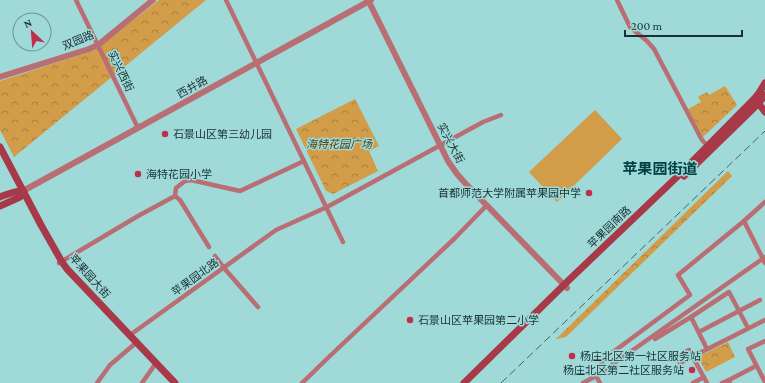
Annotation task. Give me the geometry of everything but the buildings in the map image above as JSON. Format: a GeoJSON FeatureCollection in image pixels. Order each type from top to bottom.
{"type":"FeatureCollection","features":[{"type":"Feature","properties":{"kind":"main road","name":"苹果园南路"},"geometry":{"type":"LineString","coordinates":[[464,383],[674,186],[761,98],[765,83]]}},
{"type":"Feature","properties":{"kind":"main road","name":"苹果园南路"},"geometry":{"type":"LineString","coordinates":[[470,383],[525,330],[566,286],[674,179],[761,98]]}},
{"type":"Feature","properties":{"kind":"main road"},"geometry":{"type":"LineString","coordinates":[[761,98],[765,112]]}},
{"type":"Feature","properties":{"kind":"main road","name":"苹果园大街"},"geometry":{"type":"LineString","coordinates":[[0,148],[20,193]]}},
{"type":"Feature","properties":{"kind":"main road","name":"苹果园大街"},"geometry":{"type":"LineString","coordinates":[[0,158],[60,263],[78,287],[135,344],[170,383]]}},
{"type":"Feature","properties":{"kind":"main road"},"geometry":{"type":"LineString","coordinates":[[0,197],[12,192],[20,193]]}},
{"type":"Feature","properties":{"kind":"main road"},"geometry":{"type":"LineString","coordinates":[[0,206],[20,193]]}},
{"type":"Feature","properties":{"kind":"main road","name":"苹果园大街"},"geometry":{"type":"LineString","coordinates":[[60,263],[130,335],[135,344]]}},
{"type":"Feature","properties":{"kind":"main road","name":"苹果园大街"},"geometry":{"type":"LineString","coordinates":[[155,365],[175,383]]}},
{"type":"Feature","properties":{"kind":"street","name":"实兴西街"},"geometry":{"type":"LineString","coordinates":[[76,0],[138,128]]}},
{"type":"Feature","properties":{"kind":"street","name":"双园路"},"geometry":{"type":"LineString","coordinates":[[0,77],[98,45],[153,0]]}},
{"type":"Feature","properties":{"kind":"street"},"geometry":{"type":"LineString","coordinates":[[226,0],[343,242]]}},
{"type":"Feature","properties":{"kind":"street","name":"西井路"},"geometry":{"type":"LineString","coordinates":[[20,193],[369,0]]}},
{"type":"Feature","properties":{"kind":"street","name":"实兴大街"},"geometry":{"type":"LineString","coordinates":[[369,0],[448,161],[457,174],[566,286]]}},
{"type":"Feature","properties":{"kind":"street"},"geometry":{"type":"LineString","coordinates":[[617,0],[630,28],[647,41],[654,49],[702,140],[708,146]]}},
{"type":"Feature","properties":{"kind":"street","name":"苹果园北路"},"geometry":{"type":"LineString","coordinates":[[130,335],[271,233],[283,226],[327,207],[483,122],[501,115]]}},
{"type":"Feature","properties":{"kind":"street"},"geometry":{"type":"LineString","coordinates":[[175,196],[176,188],[185,181],[191,180],[240,191],[304,161]]}},
{"type":"Feature","properties":{"kind":"street"},"geometry":{"type":"LineString","coordinates":[[175,196],[180,200],[209,247]]}},
{"type":"Feature","properties":{"kind":"street"},"geometry":{"type":"LineString","coordinates":[[60,263],[138,216],[175,196]]}},
{"type":"Feature","properties":{"kind":"street"},"geometry":{"type":"LineString","coordinates":[[605,369],[601,361],[690,296],[678,275],[765,202]]}},
{"type":"Feature","properties":{"kind":"street"},"geometry":{"type":"LineString","coordinates":[[302,383],[455,238],[487,205]]}},
{"type":"Feature","properties":{"kind":"street"},"geometry":{"type":"LineString","coordinates":[[583,383],[596,376],[764,259],[744,220]]}},
{"type":"Feature","properties":{"kind":"street"},"geometry":{"type":"LineString","coordinates":[[215,256],[258,307]]}},
{"type":"Feature","properties":{"kind":"street"},"geometry":{"type":"LineString","coordinates":[[655,339],[729,292],[748,328]]}},
{"type":"Feature","properties":{"kind":"street"},"geometry":{"type":"LineString","coordinates":[[699,332],[760,300]]}},
{"type":"Feature","properties":{"kind":"street"},"geometry":{"type":"LineString","coordinates":[[691,317],[707,349]]}},
{"type":"Feature","properties":{"kind":"street"},"geometry":{"type":"LineString","coordinates":[[707,383],[693,356],[765,320]]}},
{"type":"Feature","properties":{"kind":"street"},"geometry":{"type":"LineString","coordinates":[[765,341],[748,349],[763,373],[765,382]]}},
{"type":"Feature","properties":{"kind":"street"},"geometry":{"type":"LineString","coordinates":[[97,383],[110,365],[135,344]]}},
{"type":"Feature","properties":{"kind":"street"},"geometry":{"type":"LineString","coordinates":[[142,383],[155,365]]}},
{"type":"Feature","properties":{"kind":"street"},"geometry":{"type":"LineString","coordinates":[[722,383],[730,382],[754,367]]}},
{"type":"Feature","properties":{"kind":"street"},"geometry":{"type":"LineString","coordinates":[[596,376],[600,383]]}},
{"type":"Feature","properties":{"kind":"street"},"geometry":{"type":"LineString","coordinates":[[693,383],[704,377]]}},
{"type":"Feature","properties":{"kind":"green space"},"geometry":{"type":"Polygon","coordinates":[[[159,0],[206,0],[14,157],[0,130],[0,81],[95,50],[159,0]]]}},
{"type":"Feature","properties":{"kind":"green space"},"geometry":{"type":"Polygon","coordinates":[[[725,86],[737,105],[703,137],[688,109],[701,102],[698,97],[707,92],[709,95],[725,86]]]}},
{"type":"Feature","properties":{"kind":"green space","name":"海特花园广场"},"geometry":{"type":"Polygon","coordinates":[[[355,99],[379,146],[369,151],[378,171],[333,194],[326,191],[296,129],[355,99]]]}},
{"type":"Feature","properties":{"kind":"green space"},"geometry":{"type":"Polygon","coordinates":[[[595,110],[622,139],[557,202],[529,172],[595,110]]]}},
{"type":"Feature","properties":{"kind":"green space"},"geometry":{"type":"Polygon","coordinates":[[[728,171],[732,176],[566,337],[556,339],[728,171]]]}},
{"type":"Feature","properties":{"kind":"green space"},"geometry":{"type":"Polygon","coordinates":[[[728,342],[735,357],[706,372],[698,357],[728,342]]]}},
{"type":"Feature","properties":{"kind":"railway"},"geometry":{"type":"LineString","coordinates":[[501,383],[765,131]]}},
{"type":"Feature","properties":{"kind":"place","name":"石景山区第三幼儿园"},"geometry":{"type":"Point","coordinates":[165,134]}},
{"type":"Feature","properties":{"kind":"place","name":"海特花园小学"},"geometry":{"type":"Point","coordinates":[138,174]}},
{"type":"Feature","properties":{"kind":"place","name":"首都师范大学附属苹果园中学"},"geometry":{"type":"Point","coordinates":[589,193]}},
{"type":"Feature","properties":{"kind":"place","name":"石景山区苹果园第二小学"},"geometry":{"type":"Point","coordinates":[410,320]}},
{"type":"Feature","properties":{"kind":"place","name":"杨庄北区第一社区服务站"},"geometry":{"type":"Point","coordinates":[572,356]}},
{"type":"Feature","properties":{"kind":"place","name":"杨庄北区第二社区服务站"},"geometry":{"type":"Point","coordinates":[692,370]}},
{"type":"Feature","properties":{"kind":"district","name":"苹果园街道"},"geometry":{"type":"Point","coordinates":[660,169]}}]}
